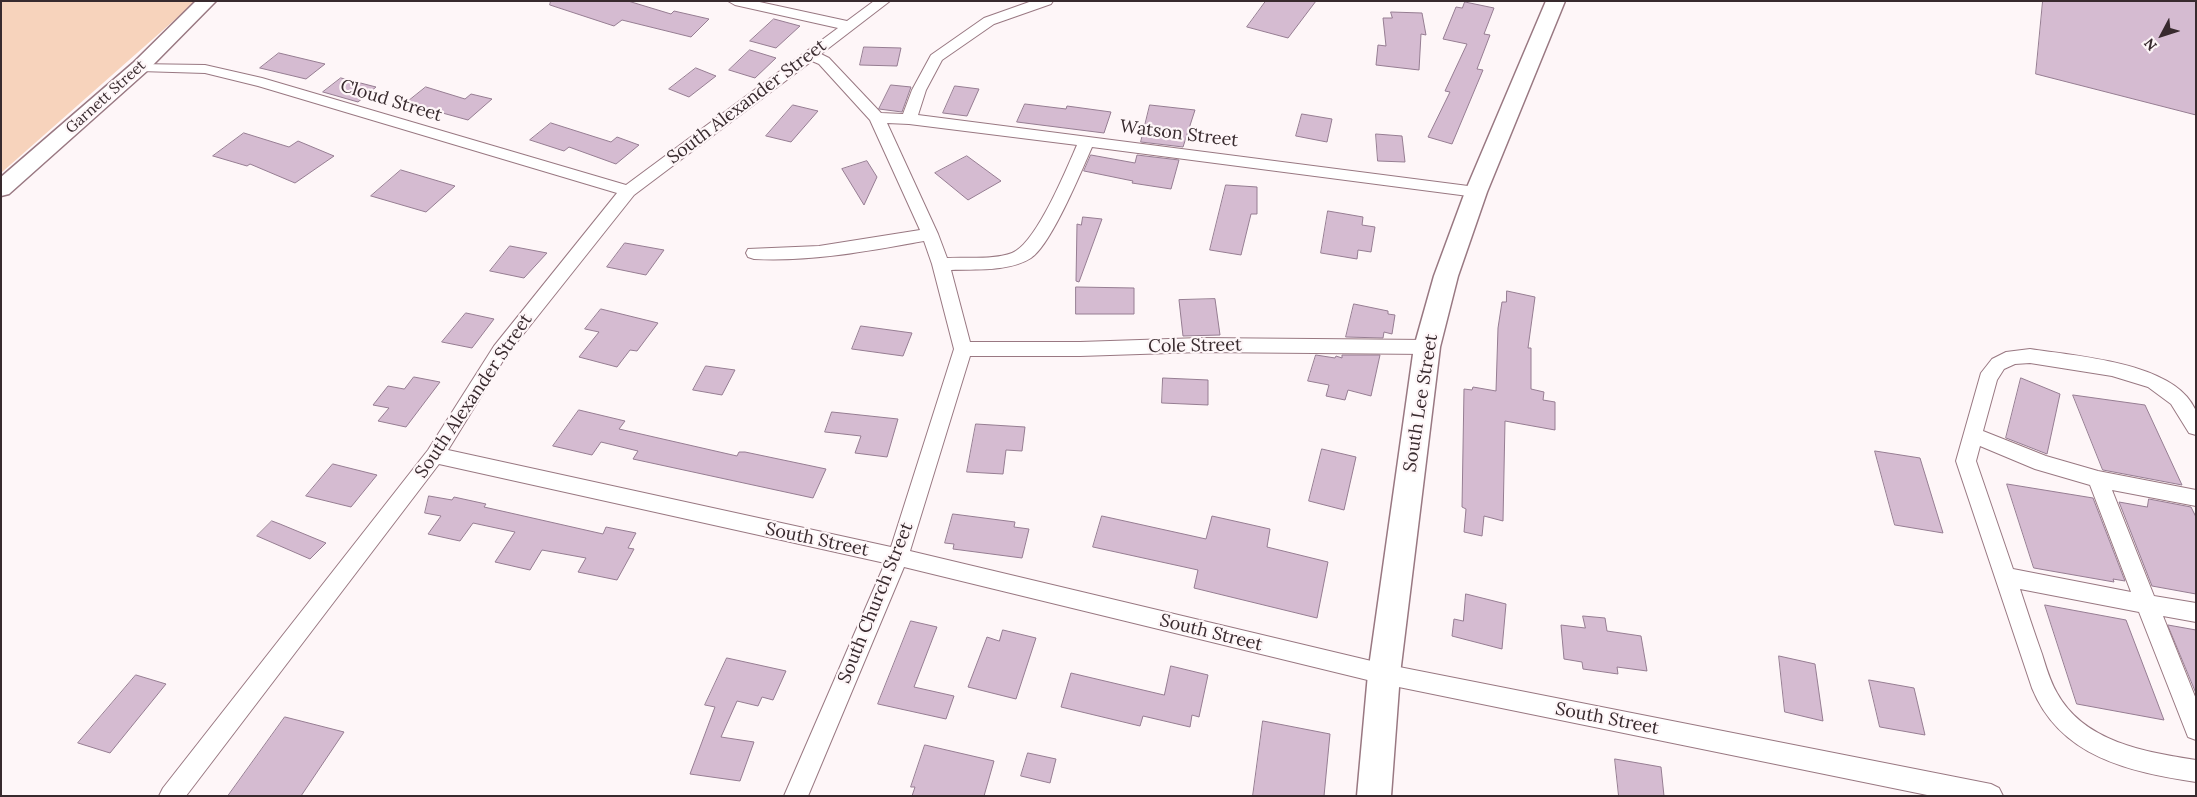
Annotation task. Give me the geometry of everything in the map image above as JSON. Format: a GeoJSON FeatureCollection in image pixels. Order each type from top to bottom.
{"type":"FeatureCollection","features":[{"type":"Feature","properties":{"kind":"street","name":"Garnett Street"},"geometry":{"type":"LineString","coordinates":[[1,189],[140,67],[207,1]]}},
{"type":"Feature","properties":{"kind":"street"},"geometry":{"type":"LineString","coordinates":[[735,1],[849,26],[883,1]]}},
{"type":"Feature","properties":{"kind":"street"},"geometry":{"type":"LineString","coordinates":[[909,119],[919,90],[936,58],[989,21],[1046,1]]}},
{"type":"Feature","properties":{"kind":"street","name":"South Lee Street"},"geometry":{"type":"LineString","coordinates":[[1374,796],[1384,674],[1427,347],[1446,276],[1476,192],[1556,1]]}},
{"type":"Feature","properties":{"kind":"street","name":"South Alexander Street"},"geometry":{"type":"LineString","coordinates":[[170,796],[435,455],[500,351],[628,191],[849,26]]}},
{"type":"Feature","properties":{"kind":"street"},"geometry":{"type":"LineString","coordinates":[[811,54],[824,61],[876,118],[930,234],[941,264],[963,349]]}},
{"type":"Feature","properties":{"kind":"street","name":"Cloud Street"},"geometry":{"type":"LineString","coordinates":[[140,67],[205,69],[262,82],[628,191]]}},
{"type":"Feature","properties":{"kind":"street","name":"Watson Street"},"geometry":{"type":"LineString","coordinates":[[876,118],[909,119],[1476,192]]}},
{"type":"Feature","properties":{"kind":"street"},"geometry":{"type":"LineString","coordinates":[[941,264],[1003,260],[1018,257],[1029,252],[1040,238],[1086,142]]}},
{"type":"Feature","properties":{"kind":"street"},"geometry":{"type":"LineString","coordinates":[[754,253],[771,255],[847,248],[930,234]]}},
{"type":"Feature","properties":{"kind":"street","name":"Cole Street"},"geometry":{"type":"LineString","coordinates":[[963,349],[1080,350],[1200,345],[1427,347]]}},
{"type":"Feature","properties":{"kind":"street","name":"South Church Street"},"geometry":{"type":"LineString","coordinates":[[796,796],[898,558],[963,349]]}},
{"type":"Feature","properties":{"kind":"street"},"geometry":{"type":"LineString","coordinates":[[2196,428],[2187,409],[2174,395],[2155,382],[2135,373],[2030,356],[2012,357],[1998,364],[1988,378],[1966,461],[2037,672],[2050,703],[2069,726],[2090,741],[2111,752],[2196,771]]}},
{"type":"Feature","properties":{"kind":"street"},"geometry":{"type":"LineString","coordinates":[[1972,436],[2042,463],[2098,479],[2196,498]]}},
{"type":"Feature","properties":{"kind":"street","name":"South Street"},"geometry":{"type":"LineString","coordinates":[[435,455],[898,558],[1384,674],[1991,796]]}},
{"type":"Feature","properties":{"kind":"street"},"geometry":{"type":"LineString","coordinates":[[2098,479],[2196,729]]}},
{"type":"Feature","properties":{"kind":"street"},"geometry":{"type":"LineString","coordinates":[[2005,577],[2196,613]]}},
{"type":"Feature","properties":{"kind":"shaded area"},"geometry":{"type":"Polygon","coordinates":[[[1,1],[196,1],[1,173],[1,1]]]}},
{"type":"Feature","properties":{"kind":"building"},"geometry":{"type":"Polygon","coordinates":[[[551,1],[628,1],[671,14],[674,11],[709,19],[691,37],[622,20],[614,26],[550,5],[551,1]]]}},
{"type":"Feature","properties":{"kind":"building"},"geometry":{"type":"Polygon","coordinates":[[[1266,1],[1316,1],[1288,38],[1247,27],[1266,1]]]}},
{"type":"Feature","properties":{"kind":"building"},"geometry":{"type":"Polygon","coordinates":[[[2043,1],[2196,1],[2196,115],[2036,74],[2043,1]]]}},
{"type":"Feature","properties":{"kind":"building"},"geometry":{"type":"Polygon","coordinates":[[[1465,2],[1494,8],[1484,34],[1490,35],[1477,69],[1483,70],[1452,144],[1428,137],[1450,92],[1445,91],[1467,44],[1443,39],[1456,7],[1462,8],[1465,2]]]}},
{"type":"Feature","properties":{"kind":"building"},"geometry":{"type":"Polygon","coordinates":[[[1391,12],[1422,13],[1426,35],[1421,34],[1419,70],[1376,65],[1378,45],[1386,46],[1383,18],[1392,18],[1391,12]]]}},
{"type":"Feature","properties":{"kind":"building"},"geometry":{"type":"Polygon","coordinates":[[[774,19],[800,26],[776,48],[750,41],[774,19]]]}},
{"type":"Feature","properties":{"kind":"building"},"geometry":{"type":"Polygon","coordinates":[[[864,47],[901,48],[897,66],[860,65],[864,47]]]}},
{"type":"Feature","properties":{"kind":"building"},"geometry":{"type":"Polygon","coordinates":[[[750,50],[776,58],[755,78],[729,70],[750,50]]]}},
{"type":"Feature","properties":{"kind":"building"},"geometry":{"type":"Polygon","coordinates":[[[279,53],[325,64],[306,79],[260,68],[279,53]]]}},
{"type":"Feature","properties":{"kind":"building"},"geometry":{"type":"Polygon","coordinates":[[[696,68],[716,76],[689,97],[669,89],[696,68]]]}},
{"type":"Feature","properties":{"kind":"building"},"geometry":{"type":"Polygon","coordinates":[[[341,78],[376,87],[358,102],[323,92],[341,78]]]}},
{"type":"Feature","properties":{"kind":"building"},"geometry":{"type":"Polygon","coordinates":[[[891,85],[911,87],[902,112],[879,109],[891,85]]]}},
{"type":"Feature","properties":{"kind":"building"},"geometry":{"type":"Polygon","coordinates":[[[955,86],[979,89],[967,116],[943,113],[955,86]]]}},
{"type":"Feature","properties":{"kind":"building"},"geometry":{"type":"Polygon","coordinates":[[[426,87],[465,99],[471,94],[492,99],[468,120],[406,103],[426,87]]]}},
{"type":"Feature","properties":{"kind":"building"},"geometry":{"type":"Polygon","coordinates":[[[1025,104],[1066,109],[1067,106],[1111,112],[1104,133],[1017,122],[1025,104]]]}},
{"type":"Feature","properties":{"kind":"building"},"geometry":{"type":"Polygon","coordinates":[[[793,105],[818,111],[791,142],[766,136],[793,105]]]}},
{"type":"Feature","properties":{"kind":"building"},"geometry":{"type":"Polygon","coordinates":[[[1150,105],[1195,110],[1183,147],[1141,142],[1150,105]]]}},
{"type":"Feature","properties":{"kind":"building"},"geometry":{"type":"Polygon","coordinates":[[[1302,114],[1332,119],[1327,142],[1296,136],[1302,114]]]}},
{"type":"Feature","properties":{"kind":"building"},"geometry":{"type":"Polygon","coordinates":[[[551,123],[611,142],[617,137],[639,145],[616,164],[569,147],[564,151],[530,140],[551,123]]]}},
{"type":"Feature","properties":{"kind":"building"},"geometry":{"type":"Polygon","coordinates":[[[244,133],[289,147],[298,141],[334,156],[295,183],[250,164],[247,166],[213,156],[244,133]]]}},
{"type":"Feature","properties":{"kind":"building"},"geometry":{"type":"Polygon","coordinates":[[[1376,134],[1402,136],[1405,162],[1378,161],[1376,134]]]}},
{"type":"Feature","properties":{"kind":"building"},"geometry":{"type":"Polygon","coordinates":[[[1091,155],[1135,163],[1137,155],[1179,160],[1171,189],[1132,183],[1133,181],[1084,171],[1091,155]]]}},
{"type":"Feature","properties":{"kind":"building"},"geometry":{"type":"Polygon","coordinates":[[[967,156],[1001,181],[968,200],[935,173],[967,156]]]}},
{"type":"Feature","properties":{"kind":"building"},"geometry":{"type":"Polygon","coordinates":[[[867,161],[877,177],[864,205],[842,169],[867,161]]]}},
{"type":"Feature","properties":{"kind":"building"},"geometry":{"type":"Polygon","coordinates":[[[401,170],[455,186],[426,212],[371,196],[401,170]]]}},
{"type":"Feature","properties":{"kind":"building"},"geometry":{"type":"Polygon","coordinates":[[[1226,185],[1257,187],[1257,214],[1251,214],[1241,255],[1210,250],[1226,185]]]}},
{"type":"Feature","properties":{"kind":"building"},"geometry":{"type":"Polygon","coordinates":[[[1328,211],[1363,217],[1362,225],[1375,227],[1371,252],[1358,250],[1357,259],[1321,253],[1328,211]]]}},
{"type":"Feature","properties":{"kind":"building"},"geometry":{"type":"Polygon","coordinates":[[[1083,217],[1102,219],[1079,282],[1076,281],[1077,224],[1081,225],[1083,217]]]}},
{"type":"Feature","properties":{"kind":"building"},"geometry":{"type":"Polygon","coordinates":[[[625,243],[664,250],[646,275],[607,267],[625,243]]]}},
{"type":"Feature","properties":{"kind":"building"},"geometry":{"type":"Polygon","coordinates":[[[510,246],[547,253],[524,278],[490,271],[510,246]]]}},
{"type":"Feature","properties":{"kind":"building"},"geometry":{"type":"Polygon","coordinates":[[[1076,287],[1134,288],[1134,314],[1076,314],[1076,287]]]}},
{"type":"Feature","properties":{"kind":"building"},"geometry":{"type":"Polygon","coordinates":[[[1507,291],[1535,297],[1528,348],[1531,348],[1531,389],[1544,392],[1543,400],[1555,402],[1555,430],[1505,421],[1503,521],[1484,516],[1482,536],[1464,532],[1466,509],[1462,507],[1464,389],[1472,390],[1473,387],[1496,391],[1498,328],[1502,302],[1506,302],[1507,291]]]}},
{"type":"Feature","properties":{"kind":"building"},"geometry":{"type":"Polygon","coordinates":[[[1215,299],[1220,335],[1183,336],[1179,300],[1215,299]]]}},
{"type":"Feature","properties":{"kind":"building"},"geometry":{"type":"Polygon","coordinates":[[[1354,304],[1388,311],[1388,314],[1395,315],[1392,334],[1384,332],[1383,338],[1346,337],[1354,304]]]}},
{"type":"Feature","properties":{"kind":"building"},"geometry":{"type":"Polygon","coordinates":[[[601,309],[658,323],[637,351],[630,350],[617,367],[579,357],[599,332],[585,329],[601,309]]]}},
{"type":"Feature","properties":{"kind":"building"},"geometry":{"type":"Polygon","coordinates":[[[466,313],[494,319],[472,348],[442,342],[466,313]]]}},
{"type":"Feature","properties":{"kind":"building"},"geometry":{"type":"Polygon","coordinates":[[[861,326],[912,333],[903,356],[852,349],[861,326]]]}},
{"type":"Feature","properties":{"kind":"building"},"geometry":{"type":"Polygon","coordinates":[[[1316,355],[1342,358],[1342,355],[1380,355],[1371,396],[1348,390],[1345,400],[1326,396],[1329,385],[1308,381],[1316,355]]]}},
{"type":"Feature","properties":{"kind":"building"},"geometry":{"type":"Polygon","coordinates":[[[706,366],[735,370],[722,395],[693,390],[706,366]]]}},
{"type":"Feature","properties":{"kind":"building"},"geometry":{"type":"Polygon","coordinates":[[[414,377],[440,382],[406,427],[378,421],[389,408],[373,405],[388,386],[404,389],[414,377]]]}},
{"type":"Feature","properties":{"kind":"building"},"geometry":{"type":"Polygon","coordinates":[[[1163,378],[1208,380],[1208,405],[1162,403],[1163,378]]]}},
{"type":"Feature","properties":{"kind":"building"},"geometry":{"type":"Polygon","coordinates":[[[2021,378],[2060,394],[2047,454],[2006,438],[2021,378]]]}},
{"type":"Feature","properties":{"kind":"building"},"geometry":{"type":"Polygon","coordinates":[[[2073,395],[2145,405],[2182,485],[2103,470],[2073,395]]]}},
{"type":"Feature","properties":{"kind":"building"},"geometry":{"type":"Polygon","coordinates":[[[579,410],[625,421],[619,429],[737,456],[739,452],[745,452],[826,469],[813,498],[633,459],[638,451],[601,442],[592,455],[553,446],[579,410]]]}},
{"type":"Feature","properties":{"kind":"building"},"geometry":{"type":"Polygon","coordinates":[[[832,412],[898,419],[887,457],[855,453],[861,436],[825,432],[832,412]]]}},
{"type":"Feature","properties":{"kind":"building"},"geometry":{"type":"Polygon","coordinates":[[[976,424],[1025,427],[1022,451],[1006,450],[1003,474],[967,472],[976,424]]]}},
{"type":"Feature","properties":{"kind":"building"},"geometry":{"type":"Polygon","coordinates":[[[1322,449],[1356,457],[1344,510],[1309,501],[1322,449]]]}},
{"type":"Feature","properties":{"kind":"building"},"geometry":{"type":"Polygon","coordinates":[[[1875,451],[1920,458],[1943,533],[1895,525],[1875,451]]]}},
{"type":"Feature","properties":{"kind":"building"},"geometry":{"type":"Polygon","coordinates":[[[333,464],[377,475],[351,507],[306,496],[333,464]]]}},
{"type":"Feature","properties":{"kind":"building"},"geometry":{"type":"Polygon","coordinates":[[[2007,484],[2093,498],[2125,581],[2113,579],[2114,582],[2034,568],[2007,484]]]}},
{"type":"Feature","properties":{"kind":"building"},"geometry":{"type":"Polygon","coordinates":[[[429,496],[452,500],[454,497],[486,504],[484,507],[603,534],[606,527],[636,533],[628,548],[634,549],[617,580],[578,572],[586,558],[542,550],[530,570],[495,562],[515,532],[473,523],[460,541],[428,534],[441,516],[425,513],[429,496]]]}},
{"type":"Feature","properties":{"kind":"building"},"geometry":{"type":"Polygon","coordinates":[[[2149,499],[2191,507],[2196,517],[2196,594],[2152,586],[2119,502],[2147,507],[2149,499]]]}},
{"type":"Feature","properties":{"kind":"building"},"geometry":{"type":"Polygon","coordinates":[[[953,514],[1015,522],[1014,527],[1029,529],[1022,558],[953,549],[954,544],[945,543],[953,514]]]}},
{"type":"Feature","properties":{"kind":"building"},"geometry":{"type":"Polygon","coordinates":[[[1102,516],[1206,539],[1212,516],[1270,529],[1267,547],[1328,562],[1317,618],[1194,588],[1198,570],[1093,547],[1102,516]]]}},
{"type":"Feature","properties":{"kind":"building"},"geometry":{"type":"Polygon","coordinates":[[[272,521],[326,543],[310,559],[257,536],[272,521]]]}},
{"type":"Feature","properties":{"kind":"building"},"geometry":{"type":"Polygon","coordinates":[[[1466,594],[1506,604],[1502,649],[1452,636],[1454,619],[1463,621],[1466,594]]]}},
{"type":"Feature","properties":{"kind":"building"},"geometry":{"type":"Polygon","coordinates":[[[2045,605],[2126,620],[2164,720],[2077,704],[2045,605]]]}},
{"type":"Feature","properties":{"kind":"building"},"geometry":{"type":"Polygon","coordinates":[[[1583,616],[1605,618],[1607,631],[1641,636],[1647,671],[1617,667],[1618,674],[1583,669],[1582,662],[1564,659],[1561,625],[1585,628],[1583,616]]]}},
{"type":"Feature","properties":{"kind":"building"},"geometry":{"type":"Polygon","coordinates":[[[911,621],[937,627],[914,687],[954,696],[946,719],[878,704],[911,621]]]}},
{"type":"Feature","properties":{"kind":"building"},"geometry":{"type":"Polygon","coordinates":[[[2168,625],[2196,630],[2196,693],[2168,625]]]}},
{"type":"Feature","properties":{"kind":"building"},"geometry":{"type":"Polygon","coordinates":[[[1003,630],[1036,638],[1016,699],[968,687],[987,637],[999,641],[1003,630]]]}},
{"type":"Feature","properties":{"kind":"building"},"geometry":{"type":"Polygon","coordinates":[[[1779,656],[1815,664],[1823,721],[1785,712],[1779,656]]]}},
{"type":"Feature","properties":{"kind":"building"},"geometry":{"type":"Polygon","coordinates":[[[727,658],[786,671],[773,700],[762,697],[758,706],[737,701],[721,737],[754,742],[740,781],[690,774],[715,707],[705,705],[727,658]]]}},
{"type":"Feature","properties":{"kind":"building"},"geometry":{"type":"Polygon","coordinates":[[[1171,666],[1208,675],[1199,717],[1192,715],[1190,727],[1143,716],[1140,726],[1061,707],[1071,673],[1164,695],[1171,666]]]}},
{"type":"Feature","properties":{"kind":"building"},"geometry":{"type":"Polygon","coordinates":[[[136,675],[166,684],[110,753],[78,743],[136,675]]]}},
{"type":"Feature","properties":{"kind":"building"},"geometry":{"type":"Polygon","coordinates":[[[1869,680],[1914,688],[1925,735],[1880,727],[1869,680]]]}},
{"type":"Feature","properties":{"kind":"building"},"geometry":{"type":"Polygon","coordinates":[[[285,717],[344,732],[301,796],[228,796],[285,717]]]}},
{"type":"Feature","properties":{"kind":"building"},"geometry":{"type":"Polygon","coordinates":[[[1263,721],[1330,734],[1324,796],[1253,796],[1263,721]]]}},
{"type":"Feature","properties":{"kind":"building"},"geometry":{"type":"Polygon","coordinates":[[[925,745],[994,761],[984,796],[912,796],[915,787],[911,787],[925,745]]]}},
{"type":"Feature","properties":{"kind":"building"},"geometry":{"type":"Polygon","coordinates":[[[1028,753],[1056,759],[1050,783],[1021,776],[1028,753]]]}},
{"type":"Feature","properties":{"kind":"building"},"geometry":{"type":"Polygon","coordinates":[[[1615,759],[1661,767],[1664,796],[1619,796],[1615,759]]]}}]}
